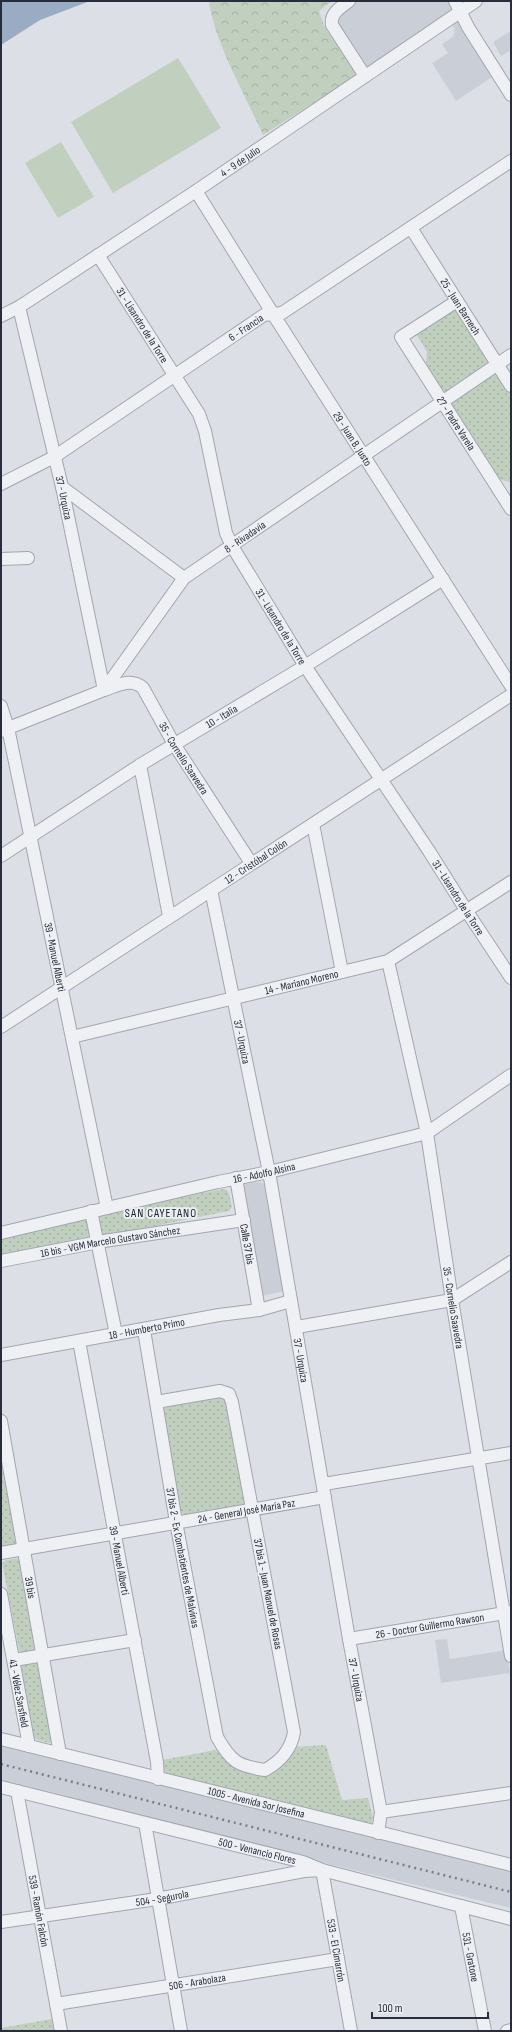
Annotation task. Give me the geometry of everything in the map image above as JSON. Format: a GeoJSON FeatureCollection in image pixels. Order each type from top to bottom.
{"type":"FeatureCollection","features":[{"type":"Feature","properties":{"kind":"street"},"geometry":{"type":"LineString","coordinates":[[349,1],[333,15],[332,25],[365,76]]}},
{"type":"Feature","properties":{"kind":"street","name":"4 - 9 de Julio"},"geometry":{"type":"LineString","coordinates":[[1,316],[19,307],[196,191],[365,76],[458,6],[476,1]]}},
{"type":"Feature","properties":{"kind":"street"},"geometry":{"type":"LineString","coordinates":[[458,6],[474,23],[511,81]]}},
{"type":"Feature","properties":{"kind":"street"},"geometry":{"type":"LineString","coordinates":[[458,6],[468,27],[511,95]]}},
{"type":"Feature","properties":{"kind":"street","name":"6 - Francia"},"geometry":{"type":"LineString","coordinates":[[1,484],[54,457],[264,315],[282,313],[511,161]]}},
{"type":"Feature","properties":{"kind":"street","name":"29 - Juan B. Justo"},"geometry":{"type":"LineString","coordinates":[[196,191],[511,686]]}},
{"type":"Feature","properties":{"kind":"street","name":"25 - Juan Barnech"},"geometry":{"type":"LineString","coordinates":[[410,228],[511,386]]}},
{"type":"Feature","properties":{"kind":"street","name":"31 - Lisandro de la Torre"},"geometry":{"type":"LineString","coordinates":[[98,255],[199,414],[205,431],[226,533],[232,546],[305,666],[429,850],[466,910],[511,978]]}},
{"type":"Feature","properties":{"kind":"street","name":"27 - Padre Varela"},"geometry":{"type":"LineString","coordinates":[[457,302],[401,337],[511,509]]}},
{"type":"Feature","properties":{"kind":"street","name":"37 - Urquiza"},"geometry":{"type":"LineString","coordinates":[[19,307],[62,487],[104,690]]}},
{"type":"Feature","properties":{"kind":"street","name":"8 - Rivadavia"},"geometry":{"type":"LineString","coordinates":[[104,690],[184,578],[511,355]]}},
{"type":"Feature","properties":{"kind":"street"},"geometry":{"type":"LineString","coordinates":[[62,487],[184,578]]}},
{"type":"Feature","properties":{"kind":"street"},"geometry":{"type":"LineString","coordinates":[[1,559],[28,558]]}},
{"type":"Feature","properties":{"kind":"street","name":"10 - Italia"},"geometry":{"type":"LineString","coordinates":[[1,856],[140,765],[305,666],[444,579]]}},
{"type":"Feature","properties":{"kind":"street","name":"35 - Cornelio Saavedra"},"geometry":{"type":"LineString","coordinates":[[104,690],[131,682],[138,683],[174,744],[251,863]]}},
{"type":"Feature","properties":{"kind":"street"},"geometry":{"type":"LineString","coordinates":[[5,729],[104,690]]}},
{"type":"Feature","properties":{"kind":"street","name":"12 - Cristóbal Colón"},"geometry":{"type":"LineString","coordinates":[[1,1027],[169,916],[382,780],[511,695]]}},
{"type":"Feature","properties":{"kind":"street","name":"39 - Manuel Alberti"},"geometry":{"type":"LineString","coordinates":[[1,706],[62,986],[107,1208]]}},
{"type":"Feature","properties":{"kind":"street"},"geometry":{"type":"LineString","coordinates":[[140,765],[169,916]]}},
{"type":"Feature","properties":{"kind":"street"},"geometry":{"type":"LineString","coordinates":[[312,824],[342,972]]}},
{"type":"Feature","properties":{"kind":"street","name":"14 - Mariano Moreno"},"geometry":{"type":"LineString","coordinates":[[72,1037],[388,961],[511,882]]}},
{"type":"Feature","properties":{"kind":"street","name":"37 - Urquiza"},"geometry":{"type":"LineString","coordinates":[[211,890],[269,1172],[297,1327],[349,1640],[381,1812],[378,1833]]}},
{"type":"Feature","properties":{"kind":"street","name":"35 - Cornelio Saavedra"},"geometry":{"type":"LineString","coordinates":[[388,961],[427,1133],[478,1458],[508,1613],[511,1656]]}},
{"type":"Feature","properties":{"kind":"street","name":"16 - Adolfo Alsina"},"geometry":{"type":"LineString","coordinates":[[1,1233],[91,1211],[236,1178],[269,1172],[427,1133],[511,1075]]}},
{"type":"Feature","properties":{"kind":"street","name":"Calle 37 bis"},"geometry":{"type":"LineString","coordinates":[[236,1178],[259,1310]]}},
{"type":"Feature","properties":{"kind":"street"},"geometry":{"type":"LineString","coordinates":[[91,1211],[116,1334]]}},
{"type":"Feature","properties":{"kind":"street","name":"16 bis - VGM Marcelo Gustavo Sánchez"},"geometry":{"type":"LineString","coordinates":[[1,1261],[97,1242],[244,1220]]}},
{"type":"Feature","properties":{"kind":"street"},"geometry":{"type":"LineString","coordinates":[[297,1327],[452,1300],[511,1262]]}},
{"type":"Feature","properties":{"kind":"street","name":"18 - Humberto Primo"},"geometry":{"type":"LineString","coordinates":[[1,1355],[144,1330],[219,1315],[259,1310],[292,1301]]}},
{"type":"Feature","properties":{"kind":"street","name":"37 bis 2 - Ex Combatientes de Malvinas"},"geometry":{"type":"LineString","coordinates":[[144,1330],[176,1522],[217,1737],[229,1758],[238,1764],[251,1768]]}},
{"type":"Feature","properties":{"kind":"street","name":"39 - Manuel Alberti"},"geometry":{"type":"LineString","coordinates":[[79,1341],[135,1640],[157,1762],[158,1779]]}},
{"type":"Feature","properties":{"kind":"street","name":"37 bis 1 - Juan Manuel de Rosas"},"geometry":{"type":"LineString","coordinates":[[156,1402],[220,1391],[229,1394],[294,1732],[292,1742],[286,1753],[274,1765],[266,1770],[251,1768]]}},
{"type":"Feature","properties":{"kind":"street","name":"39 bis"},"geometry":{"type":"LineString","coordinates":[[1,1421],[44,1656],[60,1754]]}},
{"type":"Feature","properties":{"kind":"street"},"geometry":{"type":"LineString","coordinates":[[324,1484],[511,1453]]}},
{"type":"Feature","properties":{"kind":"street","name":"24 - General José María Paz"},"geometry":{"type":"LineString","coordinates":[[1,1553],[115,1534],[252,1508],[326,1497]]}},
{"type":"Feature","properties":{"kind":"street","name":"41 - Vélez Sarsfield"},"geometry":{"type":"LineString","coordinates":[[1,1594],[29,1746]]}},
{"type":"Feature","properties":{"kind":"street","name":"26 - Doctor Guillermo Rawson"},"geometry":{"type":"LineString","coordinates":[[349,1640],[508,1613]]}},
{"type":"Feature","properties":{"kind":"street"},"geometry":{"type":"LineString","coordinates":[[14,1660],[135,1640]]}},
{"type":"Feature","properties":{"kind":"street","name":"1005 - Avenida Sor Josefina"},"geometry":{"type":"LineString","coordinates":[[1,1739],[511,1865]]}},
{"type":"Feature","properties":{"kind":"street","name":"500 - Venancio Flores"},"geometry":{"type":"LineString","coordinates":[[1,1787],[303,1862],[322,1870],[511,1920]]}},
{"type":"Feature","properties":{"kind":"street","name":"539 - Ramón Falcón"},"geometry":{"type":"LineString","coordinates":[[17,1791],[61,2031]]}},
{"type":"Feature","properties":{"kind":"street"},"geometry":{"type":"LineString","coordinates":[[381,1812],[511,1793]]}},
{"type":"Feature","properties":{"kind":"street"},"geometry":{"type":"LineString","coordinates":[[145,1823],[181,2031]]}},
{"type":"Feature","properties":{"kind":"street","name":"504 - Segurola"},"geometry":{"type":"LineString","coordinates":[[1,1922],[157,1899],[304,1871],[322,1870]]}},
{"type":"Feature","properties":{"kind":"street","name":"533 - El Cimarrón"},"geometry":{"type":"LineString","coordinates":[[322,1870],[351,2031]]}},
{"type":"Feature","properties":{"kind":"street","name":"531 - Gratone"},"geometry":{"type":"LineString","coordinates":[[461,1906],[485,2031]]}},
{"type":"Feature","properties":{"kind":"street","name":"506 - Arabolaza"},"geometry":{"type":"LineString","coordinates":[[56,2004],[338,1959]]}},
{"type":"Feature","properties":{"kind":"street"},"geometry":{"type":"LineString","coordinates":[[507,2031],[511,2030]]}},
{"type":"Feature","properties":{"kind":"shaded area"},"geometry":{"type":"Polygon","coordinates":[[[352,1],[448,1],[452,10],[368,68],[365,68],[334,28],[335,15],[352,1]]]}},
{"type":"Feature","properties":{"kind":"shaded area"},"geometry":{"type":"Polygon","coordinates":[[[459,20],[495,75],[456,101],[432,63],[448,53],[442,44],[454,36],[453,34],[455,33],[453,30],[455,29],[451,24],[459,20]]]}},
{"type":"Feature","properties":{"kind":"shaded area"},"geometry":{"type":"Polygon","coordinates":[[[511,31],[511,50],[501,56],[493,42],[511,31]]]}},
{"type":"Feature","properties":{"kind":"shaded area"},"geometry":{"type":"Polygon","coordinates":[[[260,1182],[264,1184],[284,1291],[258,1297],[240,1185],[260,1182]]]}},
{"type":"Feature","properties":{"kind":"shaded area"},"geometry":{"type":"Polygon","coordinates":[[[447,1639],[450,1659],[507,1650],[510,1673],[441,1683],[435,1640],[447,1639]]]}},
{"type":"Feature","properties":{"kind":"shaded area"},"geometry":{"type":"Polygon","coordinates":[[[1,1746],[198,1793],[511,1872],[511,1908],[167,1825],[64,1795],[1,1780],[1,1746]]]}},
{"type":"Feature","properties":{"kind":"green space"},"geometry":{"type":"Polygon","coordinates":[[[209,1],[332,1],[319,11],[324,26],[357,75],[263,135],[217,34],[209,1]]]}},
{"type":"Feature","properties":{"kind":"green space"},"geometry":{"type":"Polygon","coordinates":[[[178,58],[221,128],[113,193],[71,122],[178,58]]]}},
{"type":"Feature","properties":{"kind":"green space"},"geometry":{"type":"Polygon","coordinates":[[[61,142],[94,197],[58,218],[25,163],[61,142]]]}},
{"type":"Feature","properties":{"kind":"green space"},"geometry":{"type":"Polygon","coordinates":[[[456,309],[511,395],[511,485],[509,482],[496,478],[426,365],[427,352],[417,335],[456,309]]]}},
{"type":"Feature","properties":{"kind":"green space"},"geometry":{"type":"Polygon","coordinates":[[[223,1189],[227,1190],[229,1193],[232,1207],[229,1211],[106,1236],[102,1234],[99,1217],[103,1213],[223,1189]]]}},
{"type":"Feature","properties":{"kind":"green space"},"geometry":{"type":"Polygon","coordinates":[[[87,1219],[92,1238],[1,1256],[1,1239],[87,1219]]]}},
{"type":"Feature","properties":{"kind":"green space"},"geometry":{"type":"Polygon","coordinates":[[[218,1397],[226,1400],[246,1501],[241,1507],[186,1516],[180,1511],[163,1409],[168,1406],[218,1397]]]}},
{"type":"Feature","properties":{"kind":"green space"},"geometry":{"type":"Polygon","coordinates":[[[1,1439],[19,1546],[1,1550],[1,1439]]]}},
{"type":"Feature","properties":{"kind":"green space"},"geometry":{"type":"Polygon","coordinates":[[[20,1558],[41,1651],[20,1654],[2,1563],[6,1560],[20,1558]]]}},
{"type":"Feature","properties":{"kind":"green space"},"geometry":{"type":"Polygon","coordinates":[[[38,1662],[52,1741],[50,1743],[33,1737],[21,1665],[38,1662]]]}},
{"type":"Feature","properties":{"kind":"green space"},"geometry":{"type":"Polygon","coordinates":[[[326,1745],[342,1800],[368,1798],[373,1817],[371,1827],[166,1777],[162,1760],[216,1750],[226,1761],[238,1770],[244,1773],[258,1775],[269,1772],[293,1747],[326,1745]]]}},
{"type":"Feature","properties":{"kind":"green space"},"geometry":{"type":"Polygon","coordinates":[[[52,2019],[54,2031],[1,2031],[1,2028],[52,2019]]]}},
{"type":"Feature","properties":{"kind":"water"},"geometry":{"type":"Polygon","coordinates":[[[1,1],[90,1],[40,20],[1,45],[1,1]]]}},
{"type":"Feature","properties":{"kind":"railway"},"geometry":{"type":"LineString","coordinates":[[1,1764],[511,1892]]}},
{"type":"Feature","properties":{"kind":"district","name":"SAN CAYETANO"},"geometry":{"type":"Point","coordinates":[161,1213]}}]}
